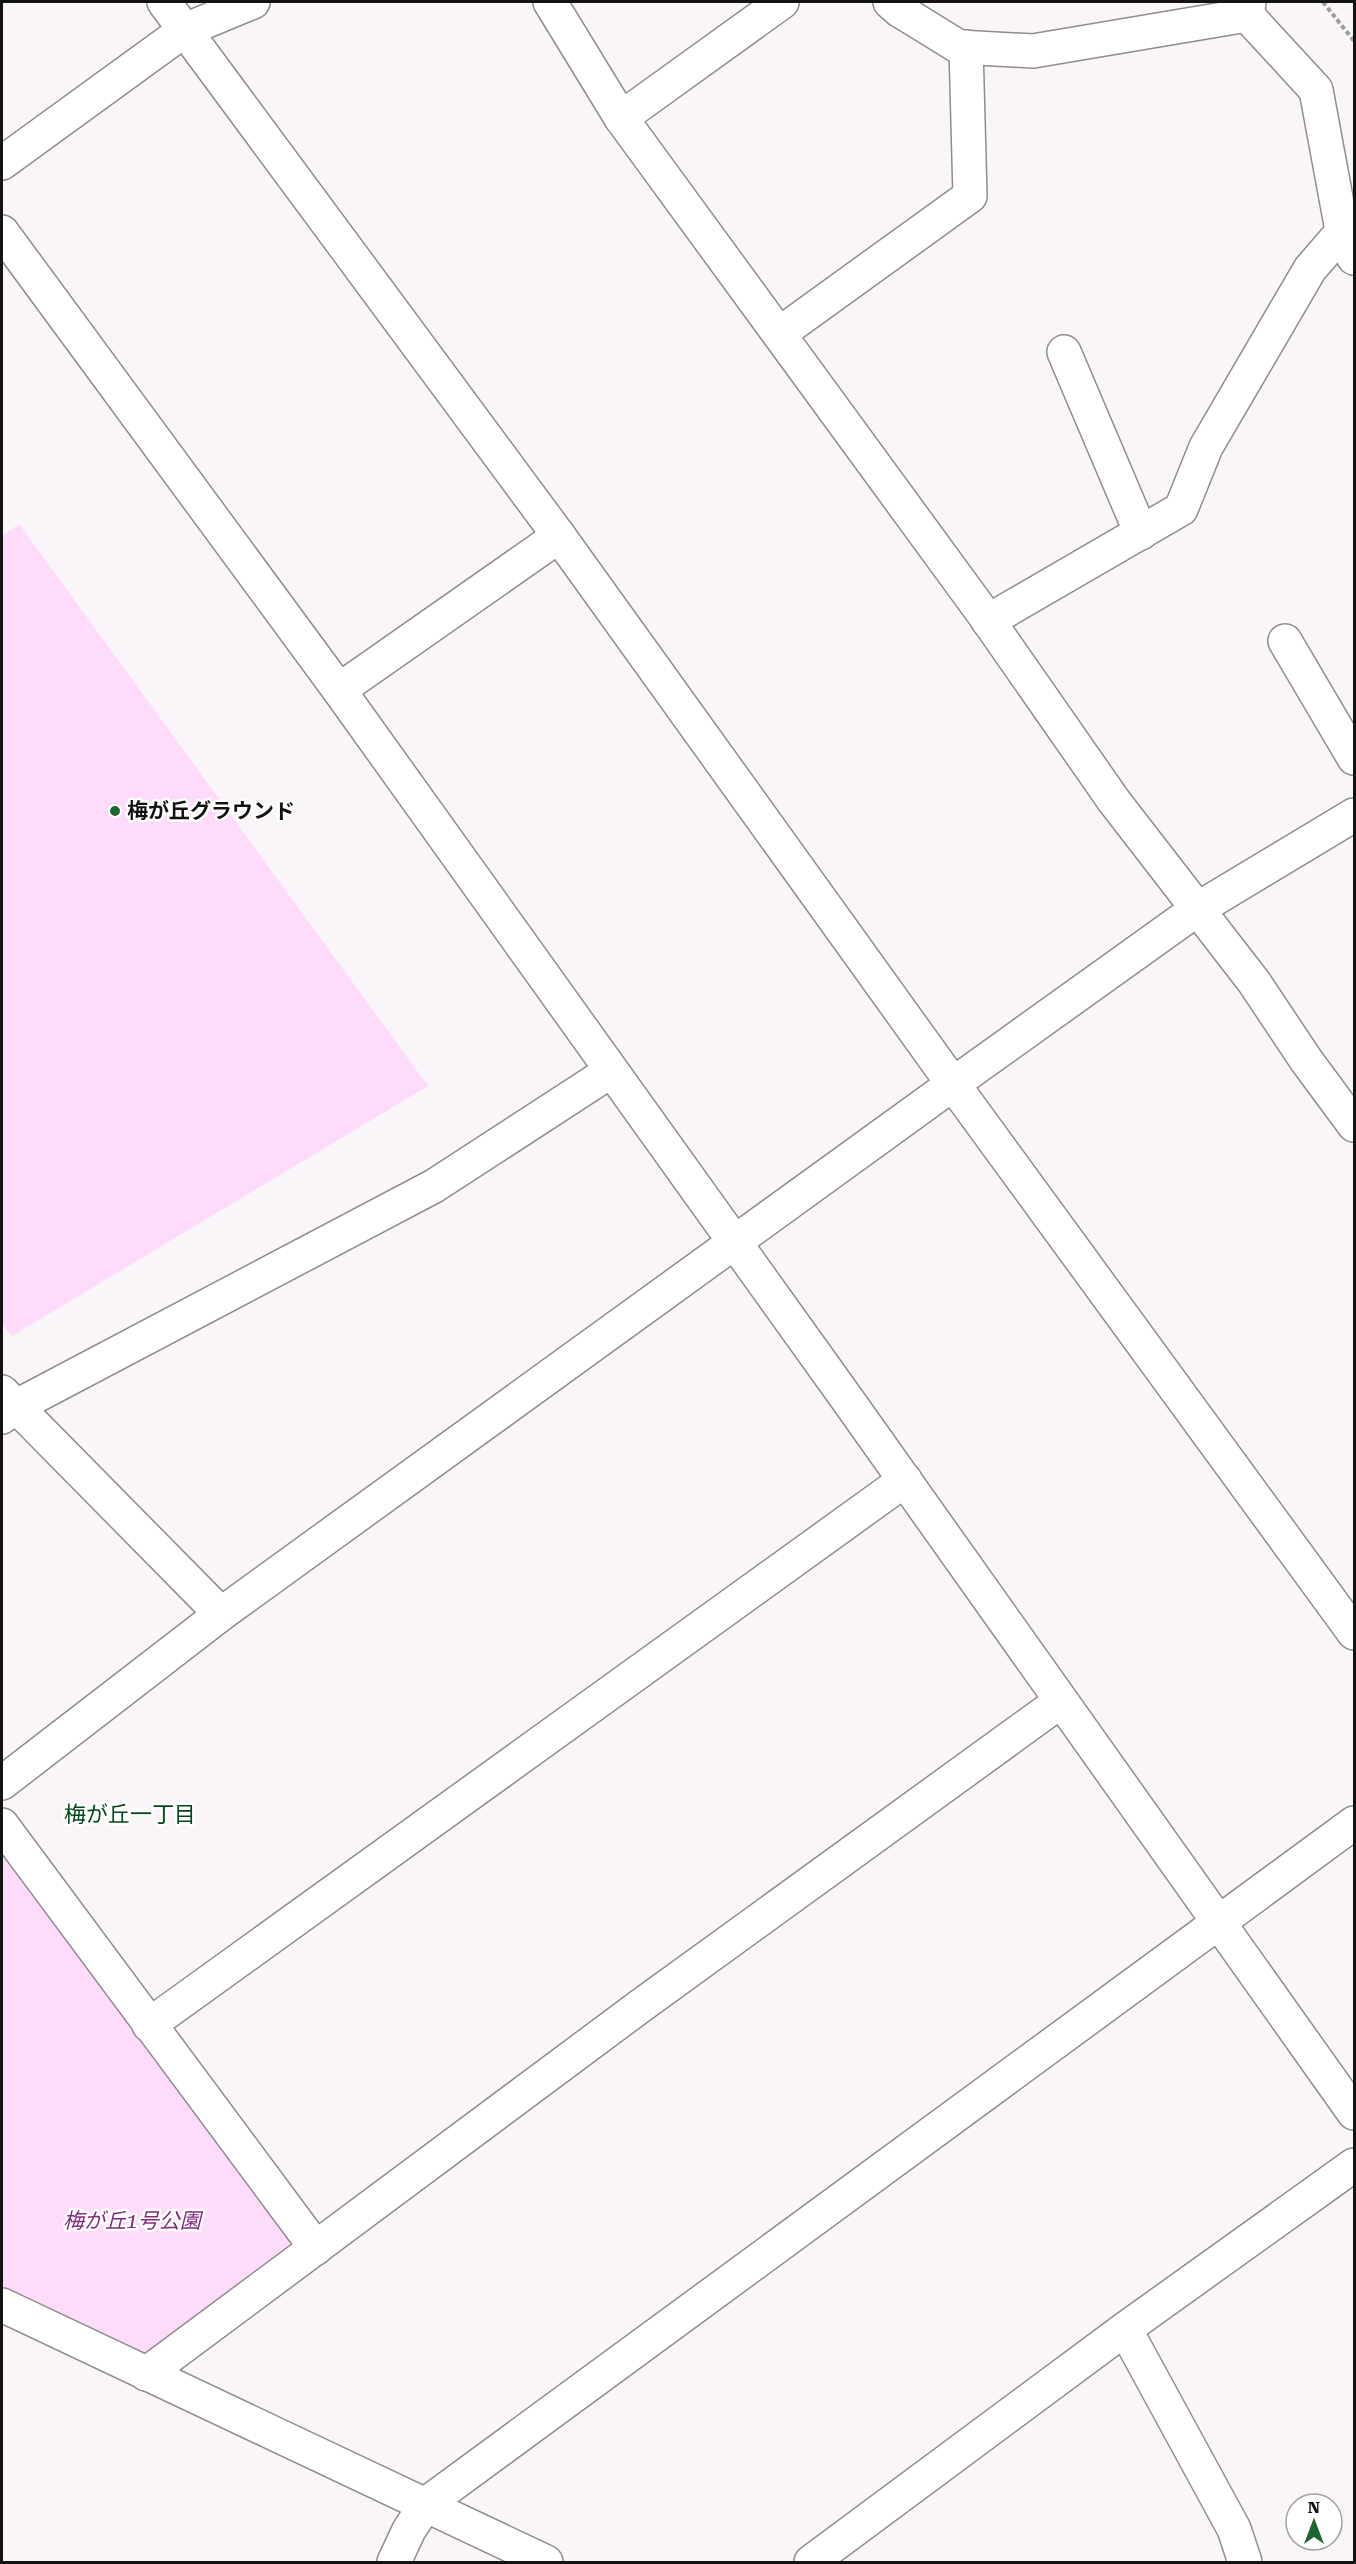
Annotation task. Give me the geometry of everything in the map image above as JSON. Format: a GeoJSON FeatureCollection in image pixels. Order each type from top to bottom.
{"type":"FeatureCollection","features":[{"type":"Feature","properties":{"kind":"street"},"geometry":{"type":"LineString","coordinates":[[164,2],[559,536],[953,1084],[1354,1634]]}},
{"type":"Feature","properties":{"kind":"street"},"geometry":{"type":"LineString","coordinates":[[2,163],[184,30],[253,2]]}},
{"type":"Feature","properties":{"kind":"street"},"geometry":{"type":"LineString","coordinates":[[550,2],[621,118],[988,621],[1114,801],[1196,910],[1254,982],[1306,1060],[1354,1125]]}},
{"type":"Feature","properties":{"kind":"street"},"geometry":{"type":"LineString","coordinates":[[621,118],[782,2]]}},
{"type":"Feature","properties":{"kind":"street"},"geometry":{"type":"LineString","coordinates":[[890,2],[898,10],[958,47],[1033,51],[1248,8],[1316,90],[1350,237],[1310,269],[1206,447],[1181,509],[988,621]]}},
{"type":"Feature","properties":{"kind":"street"},"geometry":{"type":"LineString","coordinates":[[778,334],[970,196],[966,47]]}},
{"type":"Feature","properties":{"kind":"street"},"geometry":{"type":"LineString","coordinates":[[2,232],[339,690],[1354,2113]]}},
{"type":"Feature","properties":{"kind":"street"},"geometry":{"type":"LineString","coordinates":[[1064,352],[1141,533]]}},
{"type":"Feature","properties":{"kind":"street"},"geometry":{"type":"LineString","coordinates":[[339,690],[559,536]]}},
{"type":"Feature","properties":{"kind":"street"},"geometry":{"type":"LineString","coordinates":[[1284,641],[1354,758]]}},
{"type":"Feature","properties":{"kind":"street"},"geometry":{"type":"LineString","coordinates":[[2,1783],[221,1614],[953,1084],[1196,910],[1354,814]]}},
{"type":"Feature","properties":{"kind":"street"},"geometry":{"type":"LineString","coordinates":[[221,1614],[6,1405],[434,1186],[611,1071]]}},
{"type":"Feature","properties":{"kind":"street"},"geometry":{"type":"LineString","coordinates":[[149,2025],[904,1480]]}},
{"type":"Feature","properties":{"kind":"street"},"geometry":{"type":"LineString","coordinates":[[146,2374],[639,2007],[1061,1701]]}},
{"type":"Feature","properties":{"kind":"street"},"geometry":{"type":"LineString","coordinates":[[394,2562],[409,2530],[426,2504],[1354,1823]]}},
{"type":"Feature","properties":{"kind":"street"},"geometry":{"type":"LineString","coordinates":[[2,1825],[316,2248]]}},
{"type":"Feature","properties":{"kind":"street"},"geometry":{"type":"LineString","coordinates":[[811,2562],[1125,2329],[1354,2164]]}},
{"type":"Feature","properties":{"kind":"street"},"geometry":{"type":"LineString","coordinates":[[2,2305],[546,2562]]}},
{"type":"Feature","properties":{"kind":"street"},"geometry":{"type":"LineString","coordinates":[[1125,2329],[1234,2529],[1245,2562]]}},
{"type":"Feature","properties":{"kind":"path"},"geometry":{"type":"LineString","coordinates":[[1323,2],[1354,41]]}},
{"type":"Feature","properties":{"kind":"green space","name":"梅が丘グラウンド"},"geometry":{"type":"Polygon","coordinates":[[[19,524],[428,1086],[12,1336],[2,1324],[2,536],[19,524]]]}},
{"type":"Feature","properties":{"kind":"green space","name":"梅が丘1号公園"},"geometry":{"type":"Polygon","coordinates":[[[2,1825],[316,2248],[146,2374],[2,2305],[2,1825]]]}},
{"type":"Feature","properties":{"kind":"place","name":"梅が丘グラウンド"},"geometry":{"type":"Point","coordinates":[115,811]}},
{"type":"Feature","properties":{"kind":"district","name":"梅が丘一丁目"},"geometry":{"type":"Point","coordinates":[130,1814]}}]}
